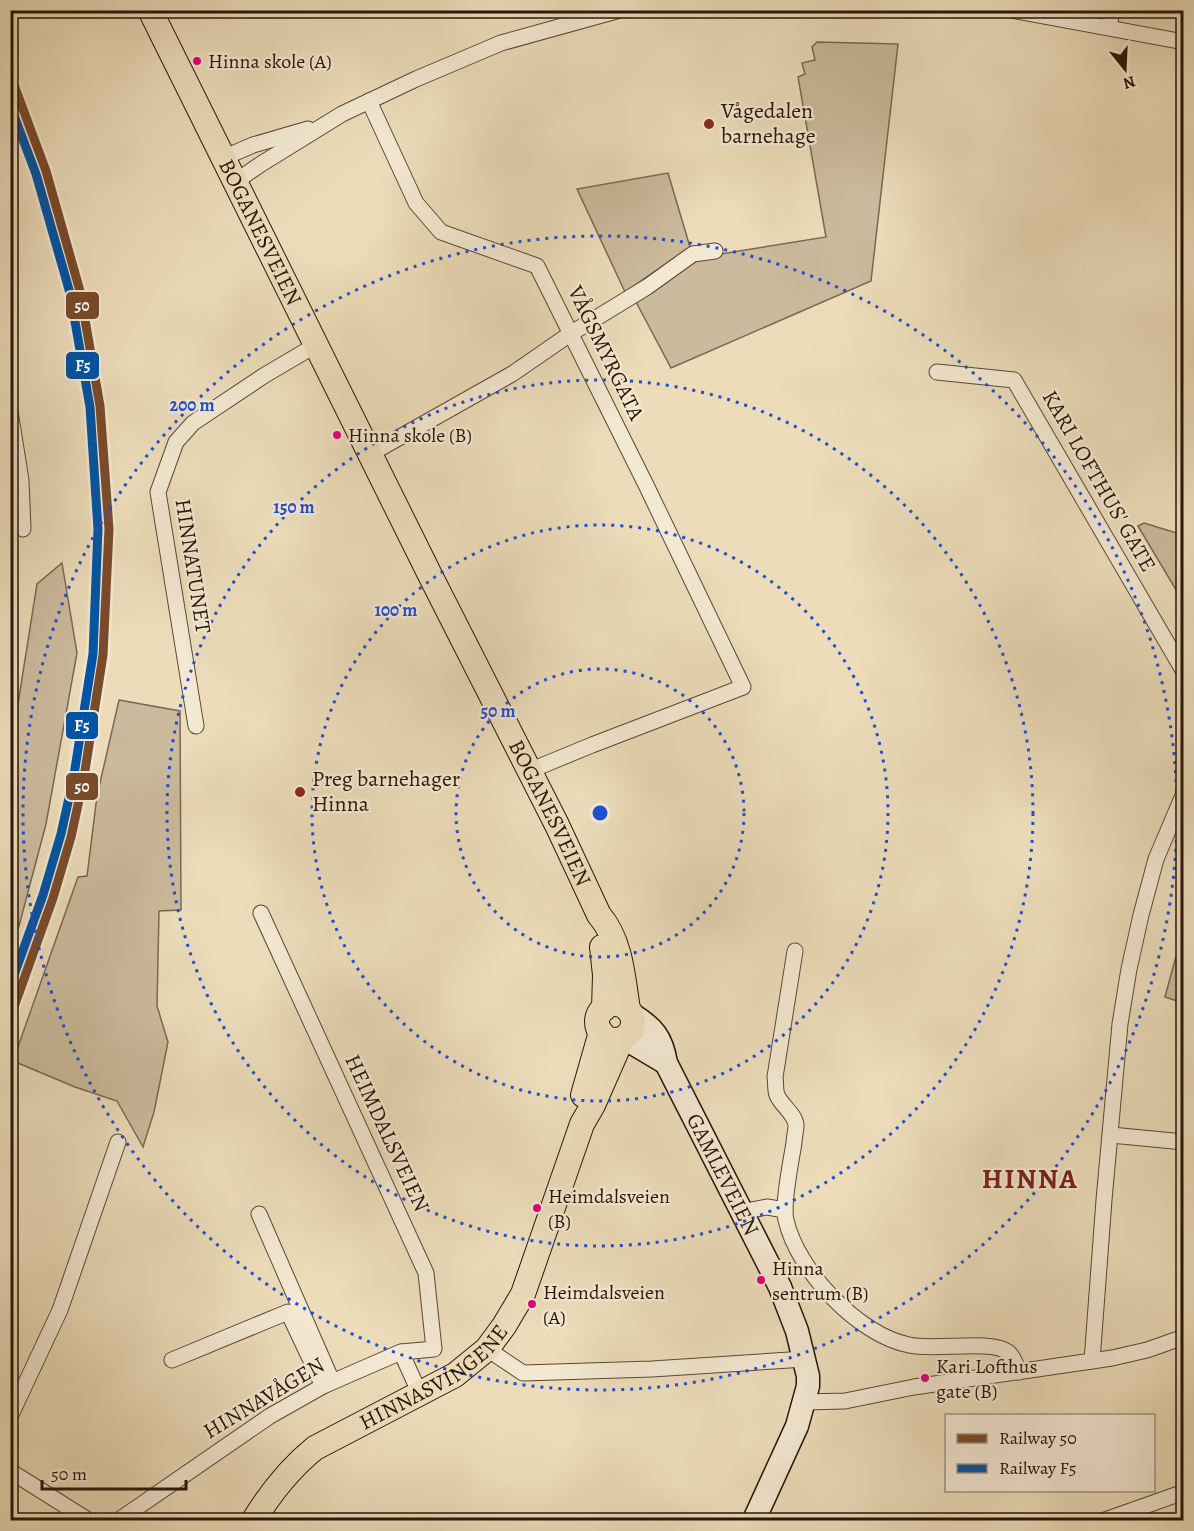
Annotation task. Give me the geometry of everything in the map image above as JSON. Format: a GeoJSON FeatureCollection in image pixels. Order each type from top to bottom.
{"type":"FeatureCollection","features":[{"type":"Feature","properties":{"kind":"main road","name":"BOGANESVEIEN"},"geometry":{"type":"LineString","coordinates":[[150,10],[566,843],[599,915],[609,927],[616,945],[630,1012]]}},
{"type":"Feature","properties":{"kind":"main road","name":"BOGANESVEIEN"},"geometry":{"type":"LineString","coordinates":[[599,915],[605,975],[604,1009]]}},
{"type":"Feature","properties":{"kind":"main road"},"geometry":{"type":"LineString","coordinates":[[616,1004],[630,1012],[633,1027],[616,1036],[598,1021],[604,1009],[616,1004]]}},
{"type":"Feature","properties":{"kind":"main road","name":"HINNASVINGENE"},"geometry":{"type":"LineString","coordinates":[[254,1521],[279,1481],[315,1448],[455,1375],[487,1349],[523,1294],[582,1124],[592,1105],[616,1036]]}},
{"type":"Feature","properties":{"kind":"street"},"geometry":{"type":"LineString","coordinates":[[235,182],[342,114],[369,101],[501,44],[620,10]]}},
{"type":"Feature","properties":{"kind":"street"},"geometry":{"type":"LineString","coordinates":[[1011,10],[1184,42]]}},
{"type":"Feature","properties":{"kind":"street"},"geometry":{"type":"LineString","coordinates":[[1109,27],[1112,10]]}},
{"type":"Feature","properties":{"kind":"street","name":"VÅGSMYRGATA"},"geometry":{"type":"LineString","coordinates":[[369,101],[416,203],[441,232],[537,266],[743,687],[582,749],[530,773]]}},
{"type":"Feature","properties":{"kind":"street"},"geometry":{"type":"LineString","coordinates":[[223,158],[253,145],[328,123]]}},
{"type":"Feature","properties":{"kind":"street"},"geometry":{"type":"LineString","coordinates":[[370,454],[512,374],[570,334],[647,287],[693,254],[715,251]]}},
{"type":"Feature","properties":{"kind":"street","name":"HINNATUNET"},"geometry":{"type":"LineString","coordinates":[[196,726],[158,492],[176,442],[193,423],[265,375],[316,345]]}},
{"type":"Feature","properties":{"kind":"street","name":"KARI LOFTHUS' GATE"},"geometry":{"type":"LineString","coordinates":[[937,372],[1014,380],[1184,672]]}},
{"type":"Feature","properties":{"kind":"street"},"geometry":{"type":"LineString","coordinates":[[10,411],[21,480],[23,529]]}},
{"type":"Feature","properties":{"kind":"street"},"geometry":{"type":"LineString","coordinates":[[1092,1361],[1120,1024],[1129,969],[1156,859],[1177,827],[1184,793]]}},
{"type":"Feature","properties":{"kind":"street","name":"HEIMDALSVEIEN"},"geometry":{"type":"LineString","coordinates":[[261,913],[426,1273],[434,1349],[401,1352]]}},
{"type":"Feature","properties":{"kind":"street"},"geometry":{"type":"LineString","coordinates":[[795,951],[776,1077],[777,1094],[796,1124],[785,1210],[785,1218],[794,1242],[818,1281],[841,1305],[881,1335],[909,1346],[937,1348],[978,1346],[1001,1349],[1008,1352],[1019,1372]]}},
{"type":"Feature","properties":{"kind":"street","name":"GAMLEVEIEN"},"geometry":{"type":"LineString","coordinates":[[630,1012],[653,1030],[663,1048],[666,1063],[780,1287],[805,1359],[808,1386],[797,1426],[754,1521]]}},
{"type":"Feature","properties":{"kind":"street"},"geometry":{"type":"LineString","coordinates":[[616,1036],[666,1063]]}},
{"type":"Feature","properties":{"kind":"street"},"geometry":{"type":"LineString","coordinates":[[1111,1135],[1184,1142]]}},
{"type":"Feature","properties":{"kind":"street"},"geometry":{"type":"LineString","coordinates":[[10,1417],[60,1310],[118,1142]]}},
{"type":"Feature","properties":{"kind":"street"},"geometry":{"type":"LineString","coordinates":[[740,1212],[767,1207],[785,1210]]}},
{"type":"Feature","properties":{"kind":"street"},"geometry":{"type":"LineString","coordinates":[[260,1214],[328,1384]]}},
{"type":"Feature","properties":{"kind":"street"},"geometry":{"type":"LineString","coordinates":[[172,1360],[288,1312],[328,1384]]}},
{"type":"Feature","properties":{"kind":"street"},"geometry":{"type":"LineString","coordinates":[[804,1402],[845,1401],[914,1387],[1092,1361],[1147,1350],[1184,1337]]}},
{"type":"Feature","properties":{"kind":"street"},"geometry":{"type":"LineString","coordinates":[[487,1349],[523,1373],[652,1369],[805,1359]]}},
{"type":"Feature","properties":{"kind":"street"},"geometry":{"type":"LineString","coordinates":[[401,1352],[420,1394]]}},
{"type":"Feature","properties":{"kind":"street","name":"HINNAVÅGEN"},"geometry":{"type":"LineString","coordinates":[[119,1521],[270,1416],[328,1384],[401,1352]]}},
{"type":"Feature","properties":{"kind":"street"},"geometry":{"type":"LineString","coordinates":[[10,1471],[88,1521]]}},
{"type":"Feature","properties":{"kind":"street"},"geometry":{"type":"LineString","coordinates":[[1105,1521],[1184,1492]]}},
{"type":"Feature","properties":{"kind":"shaded area"},"geometry":{"type":"Polygon","coordinates":[[[817,42],[898,44],[871,281],[671,368],[635,300],[702,257],[826,237],[798,77],[805,74],[802,63],[815,60],[812,47],[817,42]]]}},
{"type":"Feature","properties":{"kind":"shaded area"},"geometry":{"type":"Polygon","coordinates":[[[668,173],[690,247],[625,292],[577,189],[668,173]]]}},
{"type":"Feature","properties":{"kind":"shaded area"},"geometry":{"type":"Polygon","coordinates":[[[1144,523],[1183,535],[1183,607],[1175,588],[1138,526],[1144,523]]]}},
{"type":"Feature","properties":{"kind":"shaded area"},"geometry":{"type":"Polygon","coordinates":[[[62,563],[77,653],[46,824],[19,926],[11,945],[11,748],[37,584],[62,563]]]}},
{"type":"Feature","properties":{"kind":"shaded area"},"geometry":{"type":"Polygon","coordinates":[[[119,700],[180,711],[181,910],[159,911],[157,1006],[168,1042],[154,1112],[143,1147],[117,1101],[75,1087],[13,1061],[78,877],[87,876],[97,796],[119,700]]]}},
{"type":"Feature","properties":{"kind":"shaded area"},"geometry":{"type":"Polygon","coordinates":[[[1178,949],[1183,952],[1183,1003],[1165,997],[1178,949]]]}},
{"type":"Feature","properties":{"kind":"rail line","name":"50"},"geometry":{"type":"LineString","coordinates":[[10,74],[46,171],[80,291],[100,406],[109,529],[103,655],[84,777],[71,837],[53,898],[10,1018]]}},
{"type":"Feature","properties":{"kind":"rail line","name":"F5"},"geometry":{"type":"LineString","coordinates":[[10,105],[36,174],[70,293],[90,407],[98,529],[93,654],[74,775],[61,834],[43,895],[10,986]]}},
{"type":"Feature","properties":{"kind":"place","name":"Hinna skole (A)"},"geometry":{"type":"Point","coordinates":[197,61]}},
{"type":"Feature","properties":{"kind":"place","name":"Vågedalen barnehage"},"geometry":{"type":"Point","coordinates":[709,124]}},
{"type":"Feature","properties":{"kind":"place","name":"Hinna skole (B)"},"geometry":{"type":"Point","coordinates":[337,435]}},
{"type":"Feature","properties":{"kind":"place","name":"Preg barnehager Hinna"},"geometry":{"type":"Point","coordinates":[300,792]}},
{"type":"Feature","properties":{"kind":"place","name":"Heimdalsveien (B)"},"geometry":{"type":"Point","coordinates":[537,1208]}},
{"type":"Feature","properties":{"kind":"place","name":"Hinna sentrum (B)"},"geometry":{"type":"Point","coordinates":[761,1280]}},
{"type":"Feature","properties":{"kind":"place","name":"Heimdalsveien (A)"},"geometry":{"type":"Point","coordinates":[532,1304]}},
{"type":"Feature","properties":{"kind":"place","name":"Kari Lofthus gate (B)"},"geometry":{"type":"Point","coordinates":[925,1378]}},
{"type":"Feature","properties":{"kind":"district","name":"HINNA"},"geometry":{"type":"Point","coordinates":[1030,1179]}}]}
